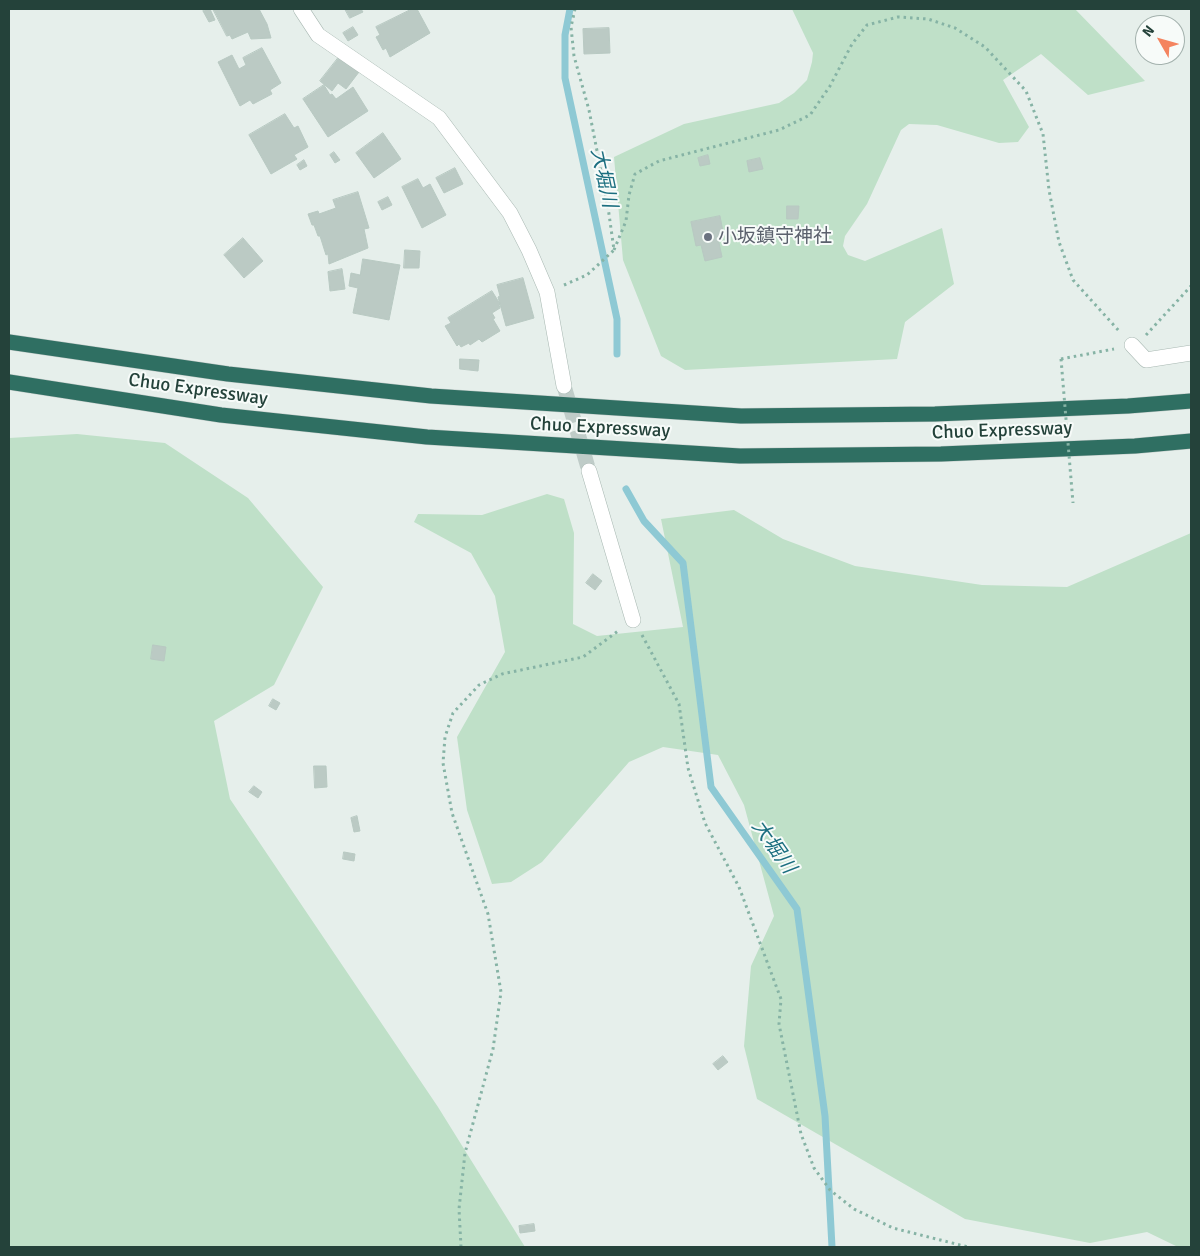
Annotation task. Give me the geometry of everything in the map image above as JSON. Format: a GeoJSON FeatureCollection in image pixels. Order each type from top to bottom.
{"type":"FeatureCollection","features":[{"type":"Feature","properties":{"kind":"highway","name":"Chuo Expressway"},"geometry":{"type":"LineString","coordinates":[[9,342],[228,374],[431,396],[742,416],[954,413],[1128,406],[1191,401]]}},
{"type":"Feature","properties":{"kind":"highway","name":"Chuo Expressway"},"geometry":{"type":"LineString","coordinates":[[9,382],[221,415],[427,437],[740,456],[942,454],[1135,446],[1191,441]]}},
{"type":"Feature","properties":{"kind":"street"},"geometry":{"type":"LineString","coordinates":[[301,9],[318,35],[439,118],[510,213],[547,292],[564,386]]}},
{"type":"Feature","properties":{"kind":"street"},"geometry":{"type":"LineString","coordinates":[[1133,347],[1146,360],[1191,352]]}},
{"type":"Feature","properties":{"kind":"street"},"geometry":{"type":"LineString","coordinates":[[589,471],[633,620]]}},
{"type":"Feature","properties":{"kind":"path"},"geometry":{"type":"LineString","coordinates":[[575,9],[571,27],[574,56],[590,110],[614,250]]}},
{"type":"Feature","properties":{"kind":"path"},"geometry":{"type":"LineString","coordinates":[[547,292],[587,276],[614,250],[626,221],[629,195],[635,174],[659,161],[779,130],[810,115],[830,86],[852,44],[867,25],[898,17],[928,19],[955,28],[985,47],[1026,91],[1043,134],[1049,190],[1059,242],[1073,280],[1133,347]]}},
{"type":"Feature","properties":{"kind":"path"},"geometry":{"type":"LineString","coordinates":[[1073,503],[1061,359],[1133,347],[1191,286]]}},
{"type":"Feature","properties":{"kind":"path"},"geometry":{"type":"LineString","coordinates":[[461,1247],[459,1209],[465,1152],[493,1049],[501,992],[488,914],[452,813],[443,763],[445,736],[453,713],[479,685],[502,674],[583,657],[633,620],[679,704],[688,768],[705,823],[739,887],[781,999],[779,1024],[801,1134],[814,1168],[830,1190],[854,1209],[893,1228],[968,1247]]}},
{"type":"Feature","properties":{"kind":"green space"},"geometry":{"type":"Polygon","coordinates":[[[792,9],[1075,9],[1145,81],[1088,95],[1041,54],[1003,80],[1029,127],[1018,142],[999,143],[937,125],[909,124],[901,130],[867,204],[845,236],[843,246],[848,255],[865,261],[942,228],[954,284],[905,322],[897,359],[685,370],[661,356],[623,260],[614,157],[684,124],[779,103],[794,93],[807,80],[813,53],[792,9]]]}},
{"type":"Feature","properties":{"kind":"green space"},"geometry":{"type":"Polygon","coordinates":[[[77,434],[165,443],[248,498],[323,587],[274,685],[214,721],[230,799],[438,1107],[525,1247],[9,1247],[9,438],[77,434]]]}},
{"type":"Feature","properties":{"kind":"green space"},"geometry":{"type":"Polygon","coordinates":[[[547,494],[564,499],[574,533],[573,624],[597,636],[683,627],[661,519],[734,510],[783,539],[855,566],[982,585],[1067,587],[1191,533],[1191,1247],[1178,1247],[1147,1232],[1090,1243],[965,1219],[757,1099],[744,1046],[751,966],[774,916],[744,805],[718,755],[663,747],[629,762],[542,862],[511,882],[492,884],[467,810],[457,737],[505,652],[495,596],[471,553],[414,522],[418,514],[482,515],[547,494]]]}},
{"type":"Feature","properties":{"kind":"building"},"geometry":{"type":"Polygon","coordinates":[[[210,9],[215,20],[209,22],[203,11],[210,9]]]}},
{"type":"Feature","properties":{"kind":"building"},"geometry":{"type":"Polygon","coordinates":[[[213,9],[259,9],[267,24],[271,38],[251,39],[248,32],[232,39],[230,35],[227,36],[213,9]]]}},
{"type":"Feature","properties":{"kind":"building"},"geometry":{"type":"Polygon","coordinates":[[[345,9],[361,9],[363,12],[350,18],[345,9]]]}},
{"type":"Feature","properties":{"kind":"building"},"geometry":{"type":"Polygon","coordinates":[[[412,9],[417,9],[430,33],[390,57],[386,48],[383,50],[376,37],[380,35],[376,27],[412,9]]]}},
{"type":"Feature","properties":{"kind":"building"},"geometry":{"type":"Polygon","coordinates":[[[353,27],[358,35],[348,41],[343,33],[353,27]]]}},
{"type":"Feature","properties":{"kind":"building"},"geometry":{"type":"Polygon","coordinates":[[[609,28],[610,53],[584,54],[583,29],[609,28]]]}},
{"type":"Feature","properties":{"kind":"building"},"geometry":{"type":"Polygon","coordinates":[[[262,48],[281,83],[270,90],[272,94],[253,104],[250,100],[240,106],[218,62],[232,55],[239,69],[246,65],[243,58],[262,48]]]}},
{"type":"Feature","properties":{"kind":"building"},"geometry":{"type":"Polygon","coordinates":[[[339,57],[359,72],[346,89],[338,83],[332,91],[320,81],[339,57]]]}},
{"type":"Feature","properties":{"kind":"building"},"geometry":{"type":"Polygon","coordinates":[[[324,85],[330,95],[332,94],[336,99],[353,87],[368,111],[328,137],[303,99],[324,85]]]}},
{"type":"Feature","properties":{"kind":"building"},"geometry":{"type":"Polygon","coordinates":[[[285,114],[294,128],[298,126],[308,147],[294,155],[297,159],[271,174],[249,135],[285,114]]]}},
{"type":"Feature","properties":{"kind":"building"},"geometry":{"type":"Polygon","coordinates":[[[383,133],[401,159],[374,178],[356,153],[383,133]]]}},
{"type":"Feature","properties":{"kind":"building"},"geometry":{"type":"Polygon","coordinates":[[[334,152],[340,160],[335,163],[330,155],[334,152]]]}},
{"type":"Feature","properties":{"kind":"building"},"geometry":{"type":"Polygon","coordinates":[[[708,155],[710,164],[700,166],[698,158],[708,155]]]}},
{"type":"Feature","properties":{"kind":"building"},"geometry":{"type":"Polygon","coordinates":[[[760,158],[763,169],[749,172],[747,161],[760,158]]]}},
{"type":"Feature","properties":{"kind":"building"},"geometry":{"type":"Polygon","coordinates":[[[304,160],[307,166],[300,170],[297,165],[304,160]]]}},
{"type":"Feature","properties":{"kind":"building"},"geometry":{"type":"Polygon","coordinates":[[[455,168],[463,184],[444,193],[436,178],[455,168]]]}},
{"type":"Feature","properties":{"kind":"building"},"geometry":{"type":"Polygon","coordinates":[[[418,179],[423,188],[430,184],[446,215],[422,228],[402,187],[418,179]]]}},
{"type":"Feature","properties":{"kind":"building"},"geometry":{"type":"Polygon","coordinates":[[[358,192],[369,228],[364,229],[368,248],[329,264],[328,254],[326,255],[320,236],[318,236],[314,225],[312,225],[308,214],[318,211],[319,214],[336,208],[333,200],[358,192]]]}},
{"type":"Feature","properties":{"kind":"building"},"geometry":{"type":"Polygon","coordinates":[[[388,197],[392,205],[382,210],[378,202],[388,197]]]}},
{"type":"Feature","properties":{"kind":"building"},"geometry":{"type":"Polygon","coordinates":[[[787,206],[799,206],[798,219],[787,219],[787,206]]]}},
{"type":"Feature","properties":{"kind":"building"},"geometry":{"type":"Polygon","coordinates":[[[720,216],[724,237],[718,238],[722,257],[705,261],[701,245],[696,246],[691,222],[720,216]]]}},
{"type":"Feature","properties":{"kind":"building"},"geometry":{"type":"Polygon","coordinates":[[[243,238],[263,261],[244,278],[224,255],[243,238]]]}},
{"type":"Feature","properties":{"kind":"building"},"geometry":{"type":"Polygon","coordinates":[[[405,250],[420,251],[419,268],[404,268],[405,250]]]}},
{"type":"Feature","properties":{"kind":"building"},"geometry":{"type":"Polygon","coordinates":[[[363,259],[400,265],[389,320],[353,313],[358,288],[349,286],[351,273],[360,275],[363,259]]]}},
{"type":"Feature","properties":{"kind":"building"},"geometry":{"type":"Polygon","coordinates":[[[342,269],[345,289],[330,291],[328,272],[342,269]]]}},
{"type":"Feature","properties":{"kind":"building"},"geometry":{"type":"Polygon","coordinates":[[[523,278],[534,318],[506,326],[498,297],[500,296],[497,285],[523,278]]]}},
{"type":"Feature","properties":{"kind":"building"},"geometry":{"type":"Polygon","coordinates":[[[492,291],[500,304],[500,308],[492,313],[495,318],[493,319],[500,331],[482,342],[479,339],[470,345],[469,343],[461,347],[459,344],[457,346],[445,326],[451,323],[448,318],[492,291]]]}},
{"type":"Feature","properties":{"kind":"building"},"geometry":{"type":"Polygon","coordinates":[[[460,359],[479,360],[478,371],[460,369],[460,359]]]}},
{"type":"Feature","properties":{"kind":"building"},"geometry":{"type":"Polygon","coordinates":[[[593,574],[602,581],[595,590],[586,583],[593,574]]]}},
{"type":"Feature","properties":{"kind":"building"},"geometry":{"type":"Polygon","coordinates":[[[153,645],[166,647],[164,661],[151,659],[153,645]]]}},
{"type":"Feature","properties":{"kind":"building"},"geometry":{"type":"Polygon","coordinates":[[[273,699],[280,703],[276,710],[269,706],[273,699]]]}},
{"type":"Feature","properties":{"kind":"building"},"geometry":{"type":"Polygon","coordinates":[[[314,766],[326,766],[327,787],[315,788],[314,766]]]}},
{"type":"Feature","properties":{"kind":"building"},"geometry":{"type":"Polygon","coordinates":[[[254,786],[262,792],[258,798],[249,792],[254,786]]]}},
{"type":"Feature","properties":{"kind":"building"},"geometry":{"type":"Polygon","coordinates":[[[357,816],[360,831],[354,832],[351,818],[357,816]]]}},
{"type":"Feature","properties":{"kind":"building"},"geometry":{"type":"Polygon","coordinates":[[[344,852],[355,854],[354,861],[343,859],[344,852]]]}},
{"type":"Feature","properties":{"kind":"building"},"geometry":{"type":"Polygon","coordinates":[[[723,1056],[728,1062],[718,1070],[713,1064],[723,1056]]]}},
{"type":"Feature","properties":{"kind":"building"},"geometry":{"type":"Polygon","coordinates":[[[534,1224],[535,1231],[520,1233],[519,1226],[534,1224]]]}},
{"type":"Feature","properties":{"kind":"waterway","name":"大堀川"},"geometry":{"type":"LineString","coordinates":[[570,9],[565,35],[565,78],[617,319],[617,354]]}},
{"type":"Feature","properties":{"kind":"waterway","name":"大堀川"},"geometry":{"type":"LineString","coordinates":[[626,489],[644,521],[683,563],[711,787],[797,909],[825,1116],[832,1247]]}},
{"type":"Feature","properties":{"kind":"tunnel"},"geometry":{"type":"LineString","coordinates":[[564,386],[589,471]]}},
{"type":"Feature","properties":{"kind":"place","name":"小坂鎮守神社"},"geometry":{"type":"Point","coordinates":[708,237]}}]}
